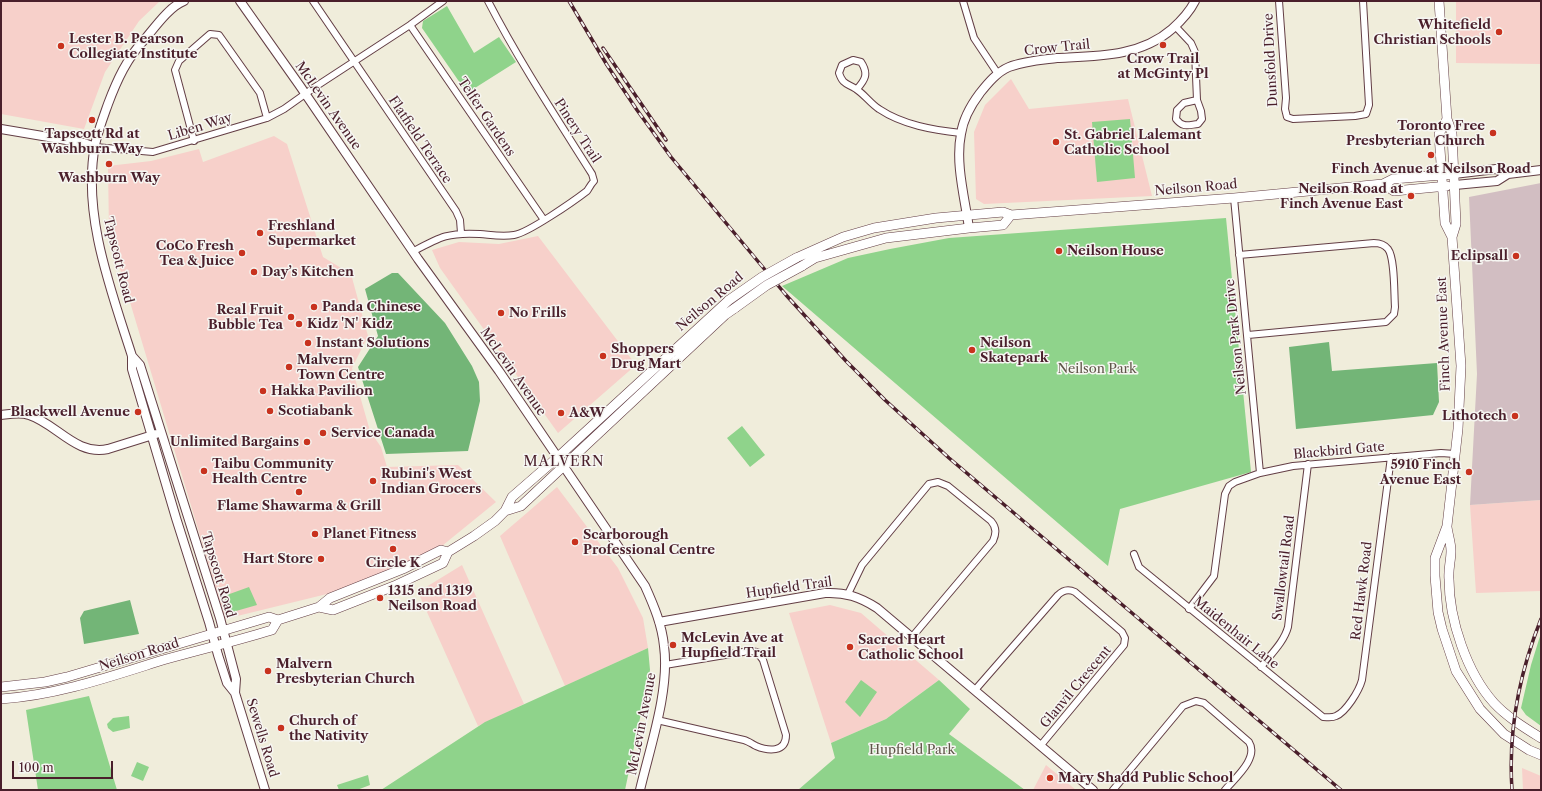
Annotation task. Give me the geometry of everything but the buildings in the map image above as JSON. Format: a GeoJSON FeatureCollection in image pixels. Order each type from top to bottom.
{"type":"FeatureCollection","features":[{"type":"Feature","properties":{"kind":"main road","name":"Finch Avenue East"},"geometry":{"type":"LineString","coordinates":[[1439,1],[1447,119],[1452,133],[1456,224],[1452,237],[1461,366],[1458,429],[1447,526],[1436,558],[1436,595],[1442,629],[1456,671],[1480,709],[1504,734],[1529,750],[1541,755]]}},
{"type":"Feature","properties":{"kind":"main road","name":"Finch Avenue East"},"geometry":{"type":"LineString","coordinates":[[1447,119],[1439,134],[1445,223],[1452,237]]}},
{"type":"Feature","properties":{"kind":"main road","name":"Neilson Road"},"geometry":{"type":"LineString","coordinates":[[505,511],[512,497],[762,277],[796,258],[843,237],[874,228],[936,218],[1003,212],[1011,215],[1234,198],[1383,184],[1393,178],[1454,174]]}},
{"type":"Feature","properties":{"kind":"main road","name":"Neilson Road"},"geometry":{"type":"LineString","coordinates":[[1383,184],[1394,191],[1455,185]]}},
{"type":"Feature","properties":{"kind":"main road","name":"Neilson Road"},"geometry":{"type":"LineString","coordinates":[[319,607],[333,610],[421,574],[442,563],[448,552],[474,536],[505,511],[521,506],[720,320],[732,304],[815,258],[886,238],[1004,225],[1011,215]]}},
{"type":"Feature","properties":{"kind":"main road","name":"Finch Avenue East"},"geometry":{"type":"LineString","coordinates":[[1447,526],[1451,550],[1448,579],[1452,612],[1460,641],[1473,672],[1494,703],[1521,726],[1541,738]]}},
{"type":"Feature","properties":{"kind":"main road","name":"Neilson Road"},"geometry":{"type":"LineString","coordinates":[[1,687],[45,682],[67,677],[269,617],[278,620],[319,607],[330,598],[384,577],[423,560],[441,550],[448,552]]}},
{"type":"Feature","properties":{"kind":"main road"},"geometry":{"type":"LineString","coordinates":[[384,577],[388,588]]}},
{"type":"Feature","properties":{"kind":"main road","name":"Neilson Road"},"geometry":{"type":"LineString","coordinates":[[1,699],[46,694],[69,689],[164,660],[272,630],[278,620]]}},
{"type":"Feature","properties":{"kind":"main road"},"geometry":{"type":"LineString","coordinates":[[161,649],[164,660]]}},
{"type":"Feature","properties":{"kind":"street","name":"McLevin Avenue"},"geometry":{"type":"LineString","coordinates":[[240,1],[558,457],[645,586],[659,622],[664,647],[665,665],[662,695],[640,790]]}},
{"type":"Feature","properties":{"kind":"street","name":"Flatfield Terrace"},"geometry":{"type":"LineString","coordinates":[[313,1],[456,211],[460,220],[461,233]]}},
{"type":"Feature","properties":{"kind":"street"},"geometry":{"type":"LineString","coordinates":[[305,94],[410,25],[443,1]]}},
{"type":"Feature","properties":{"kind":"street","name":"Pinery Trail"},"geometry":{"type":"LineString","coordinates":[[414,251],[439,238],[461,233],[501,236],[521,233],[544,220],[588,190],[594,181],[592,174],[523,64],[488,1]]}},
{"type":"Feature","properties":{"kind":"street"},"geometry":{"type":"LineString","coordinates":[[963,1],[974,38],[998,74]]}},
{"type":"Feature","properties":{"kind":"street","name":"Crow Trail"},"geometry":{"type":"LineString","coordinates":[[969,228],[960,156],[961,133],[972,103],[982,90],[998,74],[1009,67],[1035,60],[1128,52],[1151,43],[1166,34],[1175,26],[1195,1]]}},
{"type":"Feature","properties":{"kind":"street","name":"Dunsfold Drive"},"geometry":{"type":"LineString","coordinates":[[1279,1],[1286,98],[1285,109],[1287,116],[1294,119],[1355,116],[1366,114],[1369,105],[1363,1]]}},
{"type":"Feature","properties":{"kind":"street","name":"Tapscott Road"},"geometry":{"type":"LineString","coordinates":[[181,2],[170,11],[135,49],[116,81],[100,127],[95,147],[93,172],[94,216],[107,276],[132,356],[132,368],[215,646]]}},
{"type":"Feature","properties":{"kind":"street","name":"Telfer Gardens"},"geometry":{"type":"LineString","coordinates":[[410,25],[544,220]]}},
{"type":"Feature","properties":{"kind":"street"},"geometry":{"type":"LineString","coordinates":[[1175,26],[1187,38],[1195,52],[1197,100],[1202,119],[1198,124],[1186,126],[1180,124],[1176,119],[1177,110],[1184,103],[1197,100]]}},
{"type":"Feature","properties":{"kind":"street"},"geometry":{"type":"LineString","coordinates":[[194,141],[175,70],[179,61],[210,34],[220,35],[260,93],[267,118]]}},
{"type":"Feature","properties":{"kind":"street"},"geometry":{"type":"LineString","coordinates":[[857,89],[864,81],[866,69],[862,62],[853,60],[842,65],[839,73],[841,80],[846,85],[857,89],[878,109],[899,120],[920,126],[961,133]]}},
{"type":"Feature","properties":{"kind":"street","name":"Liben Way"},"geometry":{"type":"LineString","coordinates":[[95,147],[153,152],[267,118],[284,109],[305,94]]}},
{"type":"Feature","properties":{"kind":"street"},"geometry":{"type":"LineString","coordinates":[[1,129],[84,143],[95,147]]}},
{"type":"Feature","properties":{"kind":"street","name":"Neilson Road"},"geometry":{"type":"LineString","coordinates":[[1454,174],[1496,169],[1508,174]]}},
{"type":"Feature","properties":{"kind":"street","name":"Neilson Road"},"geometry":{"type":"LineString","coordinates":[[1455,185],[1497,181],[1508,174],[1541,170]]}},
{"type":"Feature","properties":{"kind":"street","name":"Neilson Park Drive"},"geometry":{"type":"LineString","coordinates":[[1234,198],[1260,473]]}},
{"type":"Feature","properties":{"kind":"street"},"geometry":{"type":"LineString","coordinates":[[1239,255],[1374,242],[1384,245],[1392,257],[1395,307],[1394,314],[1386,322],[1248,335]]}},
{"type":"Feature","properties":{"kind":"street","name":"Tapscott Road"},"geometry":{"type":"LineString","coordinates":[[132,356],[140,365],[223,630],[226,644]]}},
{"type":"Feature","properties":{"kind":"street"},"geometry":{"type":"LineString","coordinates":[[1,415],[30,415],[80,446],[89,449],[108,449],[161,432]]}},
{"type":"Feature","properties":{"kind":"street","name":"Blackbird Gate"},"geometry":{"type":"LineString","coordinates":[[1189,609],[1214,576],[1225,494],[1229,486],[1235,482],[1260,473],[1308,464],[1441,453],[1455,454]]}},
{"type":"Feature","properties":{"kind":"street","name":"Red Hawk Road"},"geometry":{"type":"LineString","coordinates":[[1334,718],[1340,714],[1356,694],[1362,680],[1391,457]]}},
{"type":"Feature","properties":{"kind":"street","name":"Swallowtail Road"},"geometry":{"type":"LineString","coordinates":[[1261,667],[1282,640],[1288,627],[1308,464]]}},
{"type":"Feature","properties":{"kind":"street"},"geometry":{"type":"LineString","coordinates":[[848,594],[862,565],[927,487],[930,484],[938,482],[948,486],[991,521],[995,528],[995,536],[993,541],[912,637]]}},
{"type":"Feature","properties":{"kind":"street","name":"Maidenhair Lane"},"geometry":{"type":"LineString","coordinates":[[1134,554],[1139,567],[1189,609],[1323,717],[1334,718]]}},
{"type":"Feature","properties":{"kind":"street","name":"Glanvil Crescent"},"geometry":{"type":"LineString","coordinates":[[975,690],[1058,595],[1068,590],[1075,592],[1122,632],[1124,646],[1040,745]]}},
{"type":"Feature","properties":{"kind":"street","name":"Hupfield Trail"},"geometry":{"type":"LineString","coordinates":[[659,622],[825,592],[848,594],[862,599],[877,608],[1093,790]]}},
{"type":"Feature","properties":{"kind":"street","name":"Sewells Road"},"geometry":{"type":"LineString","coordinates":[[226,644],[236,679],[235,693],[265,790]]}},
{"type":"Feature","properties":{"kind":"street","name":"Sewells Road"},"geometry":{"type":"LineString","coordinates":[[215,646],[227,684],[235,693]]}},
{"type":"Feature","properties":{"kind":"street"},"geometry":{"type":"LineString","coordinates":[[657,720],[744,740],[755,746],[774,750],[781,747],[786,740],[786,735],[763,660],[756,652],[749,651],[665,665]]}},
{"type":"Feature","properties":{"kind":"street"},"geometry":{"type":"LineString","coordinates":[[1113,790],[1183,706],[1196,701],[1204,703],[1252,746],[1251,759],[1225,790]]}},
{"type":"Feature","properties":{"kind":"shaded area","name":"Lester B. Pearson Collegiate Institute"},"geometry":{"type":"Polygon","coordinates":[[[1,1],[160,1],[139,21],[105,72],[84,129],[1,114],[1,1]]]}},
{"type":"Feature","properties":{"kind":"shaded area","name":"Whitefield Christian Schools"},"geometry":{"type":"Polygon","coordinates":[[[1456,1],[1541,1],[1541,64],[1456,63],[1456,1]]]}},
{"type":"Feature","properties":{"kind":"shaded area","name":"St. Gabriel Lalemant Catholic School"},"geometry":{"type":"Polygon","coordinates":[[[1011,79],[1029,109],[1128,99],[1152,196],[984,204],[976,199],[974,132],[985,105],[1011,79]]]}},
{"type":"Feature","properties":{"kind":"shaded area"},"geometry":{"type":"Polygon","coordinates":[[[274,136],[287,144],[323,257],[351,274],[368,336],[352,368],[370,431],[381,447],[387,467],[458,465],[496,502],[437,550],[387,572],[327,594],[225,619],[109,232],[108,166],[151,161],[199,149],[203,162],[274,136]]]}},
{"type":"Feature","properties":{"kind":"shaded area"},"geometry":{"type":"Polygon","coordinates":[[[1541,183],[1541,500],[1470,505],[1477,374],[1469,197],[1541,183]]]}},
{"type":"Feature","properties":{"kind":"shaded area"},"geometry":{"type":"Polygon","coordinates":[[[538,236],[636,365],[558,433],[440,268],[432,250],[459,242],[499,244],[538,236]]]}},
{"type":"Feature","properties":{"kind":"shaded area"},"geometry":{"type":"Polygon","coordinates":[[[557,487],[618,568],[643,618],[648,648],[565,686],[500,536],[557,487]]]}},
{"type":"Feature","properties":{"kind":"shaded area"},"geometry":{"type":"Polygon","coordinates":[[[1541,500],[1541,591],[1476,593],[1470,505],[1541,500]]]}},
{"type":"Feature","properties":{"kind":"shaded area"},"geometry":{"type":"Polygon","coordinates":[[[462,565],[524,704],[478,726],[418,592],[462,565]]]}},
{"type":"Feature","properties":{"kind":"shaded area","name":"Sacred Heart Catholic School"},"geometry":{"type":"Polygon","coordinates":[[[830,605],[861,613],[939,680],[886,719],[831,743],[789,613],[830,605]]]}},
{"type":"Feature","properties":{"kind":"shaded area","name":"Mary Shadd Public School"},"geometry":{"type":"Polygon","coordinates":[[[1046,765],[1076,790],[1033,790],[1046,765]]]}},
{"type":"Feature","properties":{"kind":"shaded area"},"geometry":{"type":"Polygon","coordinates":[[[1522,768],[1541,776],[1541,790],[1523,790],[1522,768]]]}},
{"type":"Feature","properties":{"kind":"green space"},"geometry":{"type":"Polygon","coordinates":[[[447,6],[474,53],[499,37],[516,62],[467,93],[422,28],[423,21],[447,6]]]}},
{"type":"Feature","properties":{"kind":"green space"},"geometry":{"type":"Polygon","coordinates":[[[1130,119],[1135,178],[1097,182],[1092,122],[1130,119]]]}},
{"type":"Feature","properties":{"kind":"green space","name":"Neilson Park"},"geometry":{"type":"Polygon","coordinates":[[[1226,218],[1251,472],[1120,509],[1108,566],[782,286],[848,258],[949,238],[1226,218]]]}},
{"type":"Feature","properties":{"kind":"green space"},"geometry":{"type":"Polygon","coordinates":[[[392,273],[398,273],[445,323],[472,366],[479,382],[480,401],[468,451],[386,454],[358,367],[378,336],[365,289],[392,273]]]}},
{"type":"Feature","properties":{"kind":"green space"},"geometry":{"type":"Polygon","coordinates":[[[1329,342],[1332,371],[1437,363],[1439,402],[1433,415],[1296,429],[1289,347],[1329,342]]]}},
{"type":"Feature","properties":{"kind":"green space"},"geometry":{"type":"Polygon","coordinates":[[[742,426],[765,455],[750,467],[727,438],[742,426]]]}},
{"type":"Feature","properties":{"kind":"green space"},"geometry":{"type":"Polygon","coordinates":[[[249,587],[257,605],[229,613],[224,596],[249,587]]]}},
{"type":"Feature","properties":{"kind":"green space"},"geometry":{"type":"Polygon","coordinates":[[[130,600],[139,634],[84,644],[80,618],[84,611],[130,600]]]}},
{"type":"Feature","properties":{"kind":"green space"},"geometry":{"type":"Polygon","coordinates":[[[1541,633],[1541,726],[1526,715],[1521,708],[1531,665],[1541,633]]]}},
{"type":"Feature","properties":{"kind":"green space"},"geometry":{"type":"Polygon","coordinates":[[[648,648],[650,670],[625,790],[381,790],[485,722],[648,648]]]}},
{"type":"Feature","properties":{"kind":"green space"},"geometry":{"type":"Polygon","coordinates":[[[861,680],[877,692],[860,717],[845,702],[861,680]]]}},
{"type":"Feature","properties":{"kind":"green space","name":"Hupfield Park"},"geometry":{"type":"Polygon","coordinates":[[[939,680],[970,709],[949,734],[1025,790],[798,790],[835,758],[831,743],[886,719],[939,680]]]}},
{"type":"Feature","properties":{"kind":"green space"},"geometry":{"type":"Polygon","coordinates":[[[89,696],[117,790],[38,790],[26,710],[89,696]]]}},
{"type":"Feature","properties":{"kind":"green space"},"geometry":{"type":"Polygon","coordinates":[[[129,716],[130,728],[113,732],[108,728],[107,724],[113,718],[129,716]]]}},
{"type":"Feature","properties":{"kind":"green space"},"geometry":{"type":"Polygon","coordinates":[[[137,762],[149,767],[143,781],[131,776],[137,762]]]}},
{"type":"Feature","properties":{"kind":"green space"},"geometry":{"type":"Polygon","coordinates":[[[368,775],[370,785],[357,790],[339,790],[337,785],[368,775]]]}},
{"type":"Feature","properties":{"kind":"railway"},"geometry":{"type":"LineString","coordinates":[[569,1],[607,65],[671,157],[786,295],[846,361],[885,400],[949,458],[1341,790]]}},
{"type":"Feature","properties":{"kind":"railway"},"geometry":{"type":"LineString","coordinates":[[603,48],[666,140]]}},
{"type":"Feature","properties":{"kind":"railway"},"geometry":{"type":"LineString","coordinates":[[1512,790],[1512,746],[1517,703],[1521,682],[1533,640],[1541,619]]}},
{"type":"Feature","properties":{"kind":"place","name":"Whitefield Christian Schools"},"geometry":{"type":"Point","coordinates":[1499,32]}},
{"type":"Feature","properties":{"kind":"place","name":"Crow Trail at McGinty Pl"},"geometry":{"type":"Point","coordinates":[1163,45]}},
{"type":"Feature","properties":{"kind":"place","name":"Lester B. Pearson Collegiate Institute"},"geometry":{"type":"Point","coordinates":[61,46]}},
{"type":"Feature","properties":{"kind":"place","name":"Tapscott Rd at Washburn Way"},"geometry":{"type":"Point","coordinates":[92,120]}},
{"type":"Feature","properties":{"kind":"place","name":"Toronto Free Presbyterian Church"},"geometry":{"type":"Point","coordinates":[1493,133]}},
{"type":"Feature","properties":{"kind":"place","name":"St. Gabriel Lalemant Catholic School"},"geometry":{"type":"Point","coordinates":[1056,142]}},
{"type":"Feature","properties":{"kind":"place","name":"Finch Avenue at Neilson Road"},"geometry":{"type":"Point","coordinates":[1431,155]}},
{"type":"Feature","properties":{"kind":"place","name":"Washburn Way"},"geometry":{"type":"Point","coordinates":[109,164]}},
{"type":"Feature","properties":{"kind":"place","name":"Neilson Road at Finch Avenue East"},"geometry":{"type":"Point","coordinates":[1411,196]}},
{"type":"Feature","properties":{"kind":"place","name":"Freshland Supermarket"},"geometry":{"type":"Point","coordinates":[260,233]}},
{"type":"Feature","properties":{"kind":"place","name":"Neilson House"},"geometry":{"type":"Point","coordinates":[1059,251]}},
{"type":"Feature","properties":{"kind":"place","name":"CoCo Fresh Tea & Juice"},"geometry":{"type":"Point","coordinates":[242,253]}},
{"type":"Feature","properties":{"kind":"place","name":"Eclipsall"},"geometry":{"type":"Point","coordinates":[1516,256]}},
{"type":"Feature","properties":{"kind":"place","name":"Day’s Kitchen"},"geometry":{"type":"Point","coordinates":[254,272]}},
{"type":"Feature","properties":{"kind":"place","name":"Panda Chinese"},"geometry":{"type":"Point","coordinates":[314,307]}},
{"type":"Feature","properties":{"kind":"place","name":"No Frills"},"geometry":{"type":"Point","coordinates":[501,313]}},
{"type":"Feature","properties":{"kind":"place","name":"Real Fruit Bubble Tea"},"geometry":{"type":"Point","coordinates":[291,317]}},
{"type":"Feature","properties":{"kind":"place","name":"Kidz 'N' Kidz"},"geometry":{"type":"Point","coordinates":[299,324]}},
{"type":"Feature","properties":{"kind":"place","name":"Instant Solutions"},"geometry":{"type":"Point","coordinates":[308,343]}},
{"type":"Feature","properties":{"kind":"place","name":"Neilson Skatepark"},"geometry":{"type":"Point","coordinates":[972,350]}},
{"type":"Feature","properties":{"kind":"place","name":"Shoppers Drug Mart"},"geometry":{"type":"Point","coordinates":[603,356]}},
{"type":"Feature","properties":{"kind":"place","name":"Malvern Town Centre"},"geometry":{"type":"Point","coordinates":[289,367]}},
{"type":"Feature","properties":{"kind":"place","name":"Hakka Pavilion"},"geometry":{"type":"Point","coordinates":[263,391]}},
{"type":"Feature","properties":{"kind":"place","name":"Scotiabank"},"geometry":{"type":"Point","coordinates":[270,411]}},
{"type":"Feature","properties":{"kind":"place","name":"Blackwell Avenue"},"geometry":{"type":"Point","coordinates":[138,412]}},
{"type":"Feature","properties":{"kind":"place","name":"A&W"},"geometry":{"type":"Point","coordinates":[561,413]}},
{"type":"Feature","properties":{"kind":"place","name":"Lithotech"},"geometry":{"type":"Point","coordinates":[1515,416]}},
{"type":"Feature","properties":{"kind":"place","name":"Service Canada"},"geometry":{"type":"Point","coordinates":[323,433]}},
{"type":"Feature","properties":{"kind":"place","name":"Unlimited Bargains"},"geometry":{"type":"Point","coordinates":[307,442]}},
{"type":"Feature","properties":{"kind":"place","name":"Taibu Community Health Centre"},"geometry":{"type":"Point","coordinates":[204,471]}},
{"type":"Feature","properties":{"kind":"place","name":"5910 Finch Avenue East"},"geometry":{"type":"Point","coordinates":[1469,472]}},
{"type":"Feature","properties":{"kind":"place","name":"Rubini's West Indian Grocers"},"geometry":{"type":"Point","coordinates":[373,481]}},
{"type":"Feature","properties":{"kind":"place","name":"Flame Shawarma & Grill"},"geometry":{"type":"Point","coordinates":[299,492]}},
{"type":"Feature","properties":{"kind":"place","name":"Planet Fitness"},"geometry":{"type":"Point","coordinates":[315,534]}},
{"type":"Feature","properties":{"kind":"place","name":"Scarborough Professional Centre"},"geometry":{"type":"Point","coordinates":[575,542]}},
{"type":"Feature","properties":{"kind":"place","name":"Circle K"},"geometry":{"type":"Point","coordinates":[393,549]}},
{"type":"Feature","properties":{"kind":"place","name":"Hart Store"},"geometry":{"type":"Point","coordinates":[321,559]}},
{"type":"Feature","properties":{"kind":"place","name":"1315 and 1319 Neilson Road"},"geometry":{"type":"Point","coordinates":[380,598]}},
{"type":"Feature","properties":{"kind":"place","name":"McLevin Ave at Hupfield Trail"},"geometry":{"type":"Point","coordinates":[673,645]}},
{"type":"Feature","properties":{"kind":"place","name":"Sacred Heart Catholic School"},"geometry":{"type":"Point","coordinates":[850,647]}},
{"type":"Feature","properties":{"kind":"place","name":"Malvern Presbyterian Church"},"geometry":{"type":"Point","coordinates":[268,671]}},
{"type":"Feature","properties":{"kind":"place","name":"Church of the Nativity"},"geometry":{"type":"Point","coordinates":[281,728]}},
{"type":"Feature","properties":{"kind":"place","name":"Mary Shadd Public School"},"geometry":{"type":"Point","coordinates":[1050,778]}},
{"type":"Feature","properties":{"kind":"district","name":"MALVERN"},"geometry":{"type":"Point","coordinates":[564,462]}}]}
